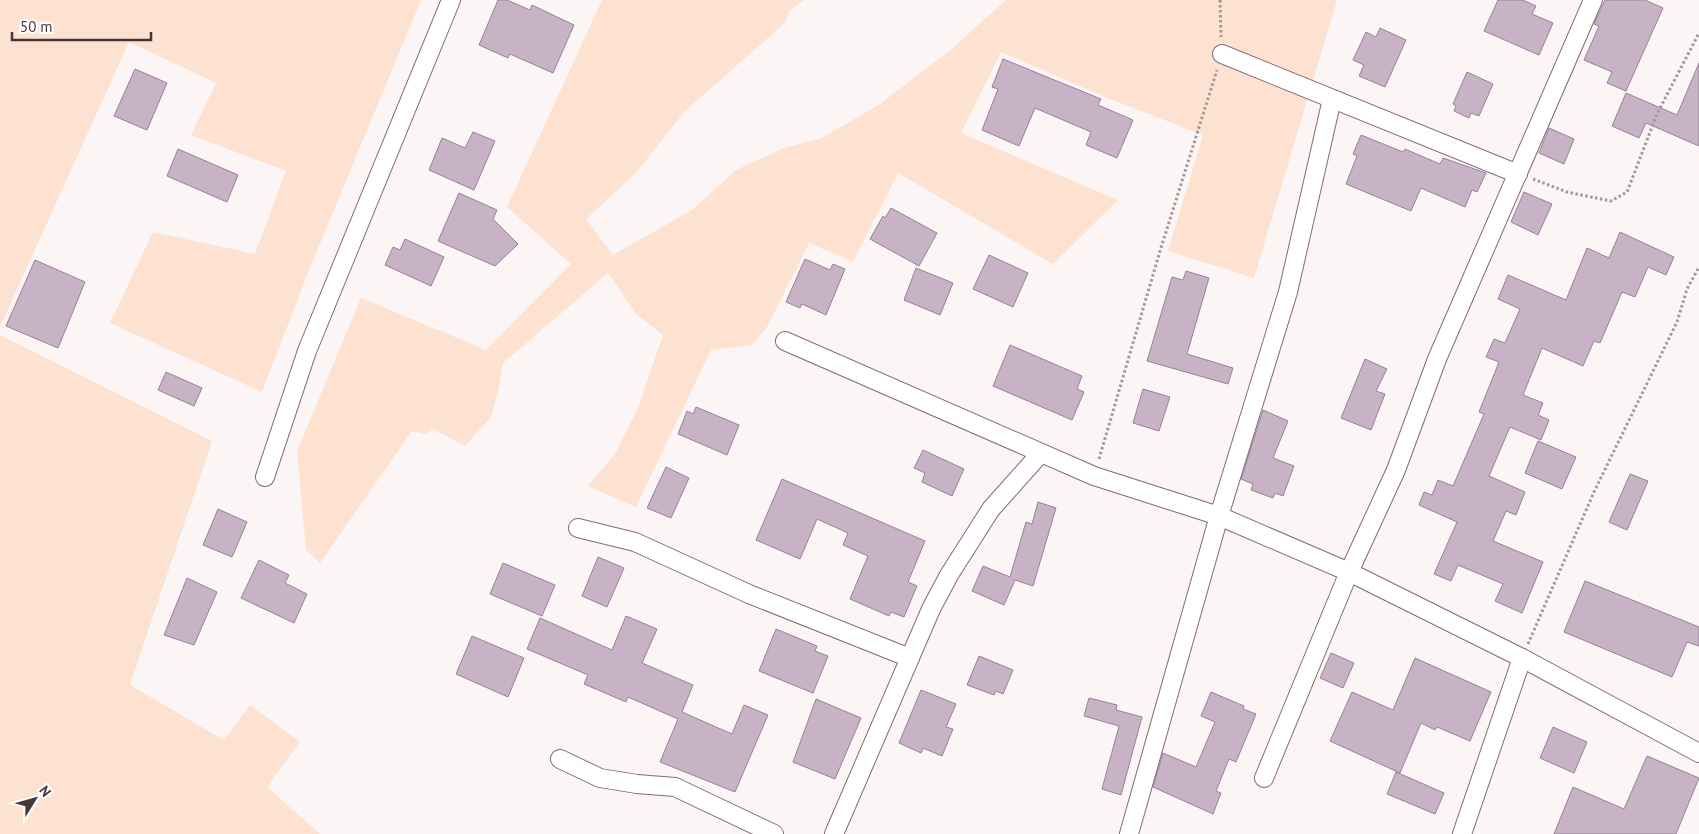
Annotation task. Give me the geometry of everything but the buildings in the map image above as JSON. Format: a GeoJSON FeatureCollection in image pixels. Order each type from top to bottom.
{"type":"FeatureCollection","features":[{"type":"Feature","properties":{"kind":"street"},"geometry":{"type":"LineString","coordinates":[[265,477],[307,351],[451,0]]}},
{"type":"Feature","properties":{"kind":"street"},"geometry":{"type":"LineString","coordinates":[[1264,778],[1349,572],[1396,470],[1437,359],[1593,0]]}},
{"type":"Feature","properties":{"kind":"street"},"geometry":{"type":"LineString","coordinates":[[1222,54],[1518,174]]}},
{"type":"Feature","properties":{"kind":"street"},"geometry":{"type":"LineString","coordinates":[[1129,834],[1219,516],[1288,292],[1332,99]]}},
{"type":"Feature","properties":{"kind":"street"},"geometry":{"type":"LineString","coordinates":[[785,341],[1040,454],[1094,476],[1219,516],[1349,572],[1522,658],[1699,753]]}},
{"type":"Feature","properties":{"kind":"street"},"geometry":{"type":"LineString","coordinates":[[834,834],[931,609],[991,510],[1040,454]]}},
{"type":"Feature","properties":{"kind":"street"},"geometry":{"type":"LineString","coordinates":[[578,528],[635,542],[749,594],[910,658]]}},
{"type":"Feature","properties":{"kind":"street"},"geometry":{"type":"LineString","coordinates":[[1462,834],[1522,658]]}},
{"type":"Feature","properties":{"kind":"street"},"geometry":{"type":"LineString","coordinates":[[560,759],[600,778],[636,784],[675,787],[774,834]]}},
{"type":"Feature","properties":{"kind":"path"},"geometry":{"type":"LineString","coordinates":[[1094,476],[1160,251],[1222,54],[1220,0]]}},
{"type":"Feature","properties":{"kind":"path"},"geometry":{"type":"LineString","coordinates":[[1518,174],[1567,192],[1610,201],[1627,192],[1657,114],[1699,33]]}},
{"type":"Feature","properties":{"kind":"path"},"geometry":{"type":"LineString","coordinates":[[1522,658],[1594,492],[1677,322],[1687,289],[1699,267]]}},
{"type":"Feature","properties":{"kind":"shaded area"},"geometry":{"type":"Polygon","coordinates":[[[0,0],[421,0],[307,275],[262,392],[110,323],[153,232],[255,254],[286,171],[191,135],[216,83],[129,42],[0,327],[0,0]]]}},
{"type":"Feature","properties":{"kind":"shaded area"},"geometry":{"type":"Polygon","coordinates":[[[602,0],[804,0],[789,11],[785,23],[685,111],[635,174],[586,219],[613,255],[692,210],[736,170],[784,148],[822,138],[880,104],[948,52],[1006,0],[1337,0],[1254,278],[1168,251],[1203,135],[1105,97],[1001,52],[961,133],[1118,200],[1053,264],[898,173],[853,262],[809,243],[767,327],[752,345],[711,350],[636,507],[588,486],[615,454],[638,408],[663,335],[636,314],[608,273],[503,363],[491,417],[465,446],[432,428],[426,434],[412,431],[320,563],[306,550],[297,451],[361,298],[486,350],[571,264],[507,207],[602,0]]]}},
{"type":"Feature","properties":{"kind":"shaded area"},"geometry":{"type":"Polygon","coordinates":[[[0,335],[212,441],[130,685],[224,740],[250,705],[300,742],[267,787],[320,834],[0,834],[0,335]]]}}]}
